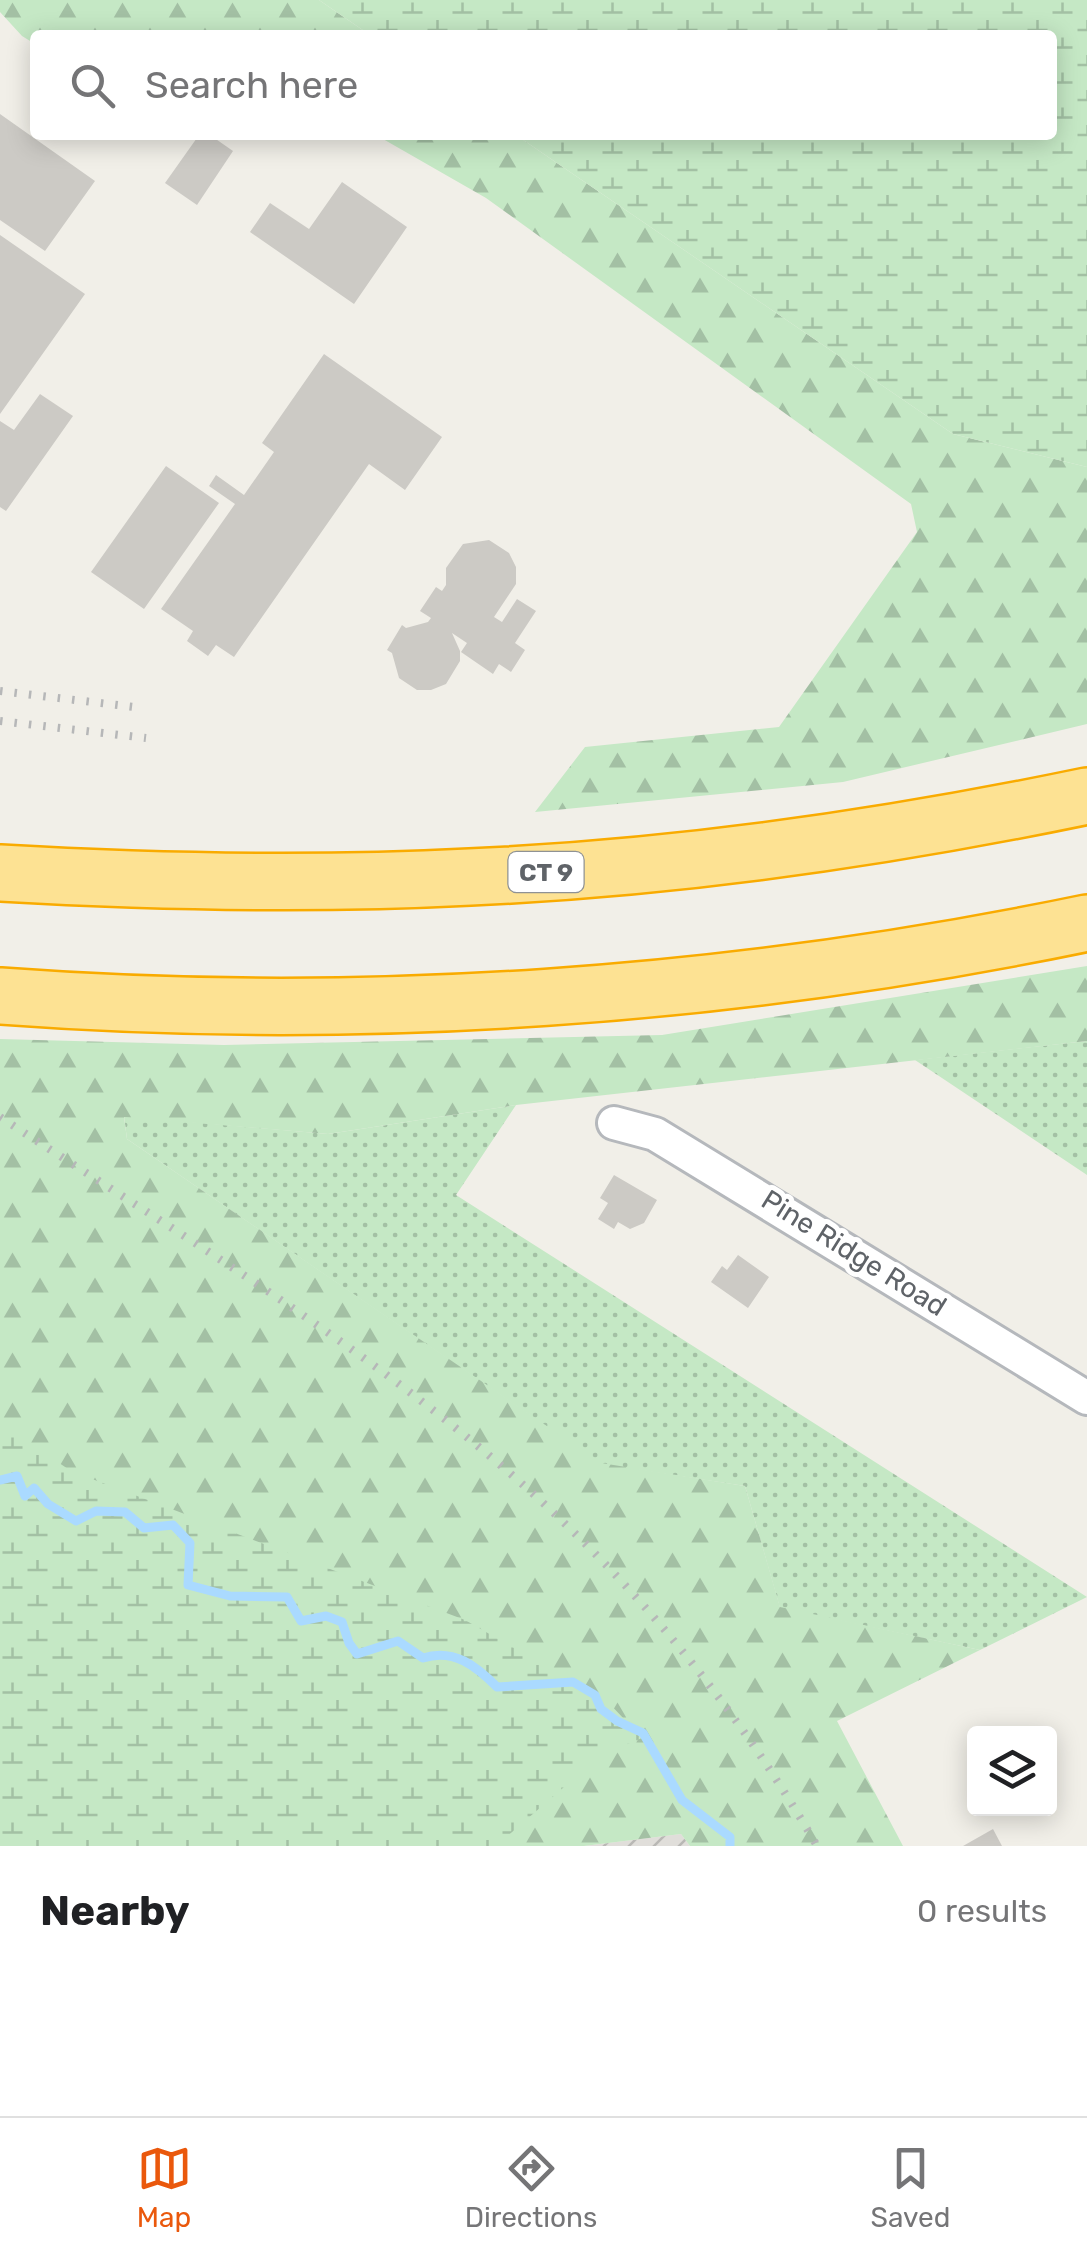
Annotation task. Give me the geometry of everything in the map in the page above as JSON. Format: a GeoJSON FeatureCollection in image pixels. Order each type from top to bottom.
{"type":"FeatureCollection","features":[{"type":"Feature","properties":{"kind":"highway","name":"CT 9"},"geometry":{"type":"LineString","coordinates":[[0,874],[289,882],[531,874],[841,840],[1087,796]]}},
{"type":"Feature","properties":{"kind":"highway"},"geometry":{"type":"LineString","coordinates":[[0,996],[279,1006],[538,998],[909,956],[1087,923]]}},
{"type":"Feature","properties":{"kind":"street","name":"Pine Ridge Road"},"geometry":{"type":"LineString","coordinates":[[614,1123],[655,1134],[1087,1398]]}},
{"type":"Feature","properties":{"kind":"shaded area"},"geometry":{"type":"Polygon","coordinates":[[[681,1834],[690,1846],[584,1846],[681,1834]]]}},
{"type":"Feature","properties":{"kind":"green space"},"geometry":{"type":"Polygon","coordinates":[[[0,0],[319,0],[363,30],[30,30],[30,41],[0,12],[0,0]]]}},
{"type":"Feature","properties":{"kind":"green space"},"geometry":{"type":"Polygon","coordinates":[[[319,0],[1087,0],[1087,467],[953,434],[523,140],[1057,140],[1057,30],[363,30],[319,0]]]}},
{"type":"Feature","properties":{"kind":"green space"},"geometry":{"type":"Polygon","coordinates":[[[385,140],[523,140],[953,434],[1087,467],[1087,724],[843,782],[535,812],[585,747],[779,727],[917,532],[911,504],[486,198],[385,140]]]}},
{"type":"Feature","properties":{"kind":"green space"},"geometry":{"type":"Polygon","coordinates":[[[1087,966],[1087,1041],[516,1105],[328,1134],[124,1117],[127,1139],[601,1463],[745,1486],[780,1607],[980,1650],[837,1721],[903,1846],[690,1846],[681,1834],[584,1846],[0,1846],[0,1039],[224,1045],[662,1035],[1087,966]]]}},
{"type":"Feature","properties":{"kind":"green space"},"geometry":{"type":"Polygon","coordinates":[[[1087,1041],[1087,1175],[915,1060],[1087,1041]]]}},
{"type":"Feature","properties":{"kind":"green space"},"geometry":{"type":"Polygon","coordinates":[[[516,1105],[456,1195],[1087,1597],[980,1650],[780,1608],[745,1486],[601,1464],[127,1139],[124,1116],[328,1134],[516,1105]]]}},
{"type":"Feature","properties":{"kind":"green space"},"geometry":{"type":"Polygon","coordinates":[[[0,1423],[71,1471],[465,1620],[607,1701],[642,1738],[601,1755],[496,1846],[0,1846],[0,1423]]]}},
{"type":"Feature","properties":{"kind":"building"},"geometry":{"type":"Polygon","coordinates":[[[0,114],[30,135],[30,140],[37,140],[95,181],[45,251],[0,220],[0,114]]]}},
{"type":"Feature","properties":{"kind":"building"},"geometry":{"type":"Polygon","coordinates":[[[195,140],[217,140],[233,151],[197,205],[165,183],[195,140]]]}},
{"type":"Feature","properties":{"kind":"building"},"geometry":{"type":"Polygon","coordinates":[[[342,182],[407,227],[354,304],[250,232],[270,203],[309,229],[342,182]]]}},
{"type":"Feature","properties":{"kind":"building"},"geometry":{"type":"Polygon","coordinates":[[[0,235],[85,294],[0,414],[0,235]]]}},
{"type":"Feature","properties":{"kind":"building"},"geometry":{"type":"Polygon","coordinates":[[[324,354],[442,437],[405,490],[369,464],[234,657],[216,645],[208,656],[187,641],[193,631],[161,609],[235,504],[209,486],[216,475],[244,495],[274,452],[262,443],[324,354]]]}},
{"type":"Feature","properties":{"kind":"building"},"geometry":{"type":"Polygon","coordinates":[[[40,394],[73,416],[6,511],[0,507],[0,421],[14,430],[40,394]]]}},
{"type":"Feature","properties":{"kind":"building"},"geometry":{"type":"Polygon","coordinates":[[[166,466],[219,503],[144,609],[91,572],[166,466]]]}},
{"type":"Feature","properties":{"kind":"building"},"geometry":{"type":"Polygon","coordinates":[[[489,540],[509,553],[516,567],[516,584],[494,617],[502,622],[517,599],[536,611],[515,643],[525,650],[511,672],[499,664],[493,674],[461,652],[467,643],[452,633],[460,661],[446,684],[417,690],[399,678],[392,653],[387,650],[402,625],[406,628],[431,618],[420,611],[436,587],[442,591],[446,585],[446,568],[463,544],[489,540]]]}},
{"type":"Feature","properties":{"kind":"building"},"geometry":{"type":"Polygon","coordinates":[[[614,1175],[657,1200],[644,1223],[630,1229],[618,1222],[614,1229],[598,1219],[608,1203],[600,1198],[614,1175]]]}},
{"type":"Feature","properties":{"kind":"building"},"geometry":{"type":"Polygon","coordinates":[[[738,1255],[769,1277],[748,1308],[711,1282],[722,1266],[727,1270],[738,1255]]]}},
{"type":"Feature","properties":{"kind":"building"},"geometry":{"type":"Polygon","coordinates":[[[993,1829],[1002,1846],[963,1846],[993,1829]]]}},
{"type":"Feature","properties":{"kind":"waterway"},"geometry":{"type":"LineString","coordinates":[[0,1480],[17,1476],[25,1496],[34,1488],[48,1504],[76,1521],[96,1511],[125,1512],[144,1528],[173,1525],[190,1543],[188,1585],[230,1596],[287,1597],[301,1621],[326,1616],[342,1622],[357,1654],[398,1641],[423,1658],[445,1655],[464,1661],[497,1687],[573,1682],[595,1695],[601,1709],[617,1721],[643,1733],[682,1800],[730,1837],[730,1846]]}},
{"type":"Feature","properties":{"kind":"railway"},"geometry":{"type":"LineString","coordinates":[[0,691],[142,708]]}},
{"type":"Feature","properties":{"kind":"railway"},"geometry":{"type":"LineString","coordinates":[[0,721],[146,738]]}},
{"type":"Feature","properties":{"kind":"railway"},"geometry":{"type":"LineString","coordinates":[[0,1117],[317,1325],[498,1463],[590,1548],[674,1641],[750,1741],[817,1846]]}}]}
